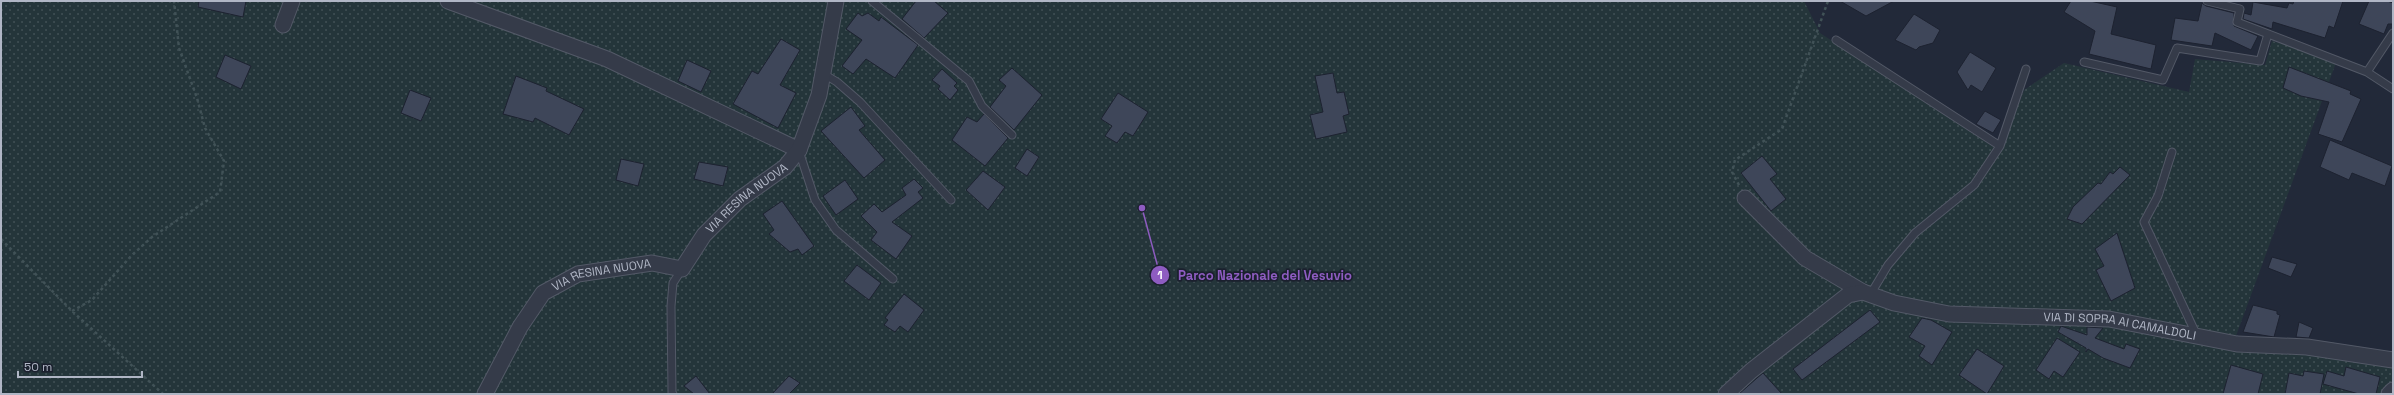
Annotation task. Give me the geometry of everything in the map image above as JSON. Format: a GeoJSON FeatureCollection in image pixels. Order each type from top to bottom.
{"type":"FeatureCollection","features":[{"type":"Feature","properties":{"kind":"street"},"geometry":{"type":"LineString","coordinates":[[283,25],[292,1]]}},
{"type":"Feature","properties":{"kind":"street"},"geometry":{"type":"LineString","coordinates":[[448,1],[607,58],[798,150]]}},
{"type":"Feature","properties":{"kind":"street","name":"VIA RESINA NUOVA"},"geometry":{"type":"LineString","coordinates":[[485,394],[520,327],[543,293],[578,274],[652,263],[682,269],[704,235],[740,199],[785,167],[798,150],[819,95],[821,73],[836,1]]}},
{"type":"Feature","properties":{"kind":"street","name":"VIA DI SOPRA AI CAMALDOLI"},"geometry":{"type":"LineString","coordinates":[[1745,198],[1805,258],[1860,294],[1894,303],[1949,314],[2109,319],[2237,344],[2307,347],[2393,360]]}},
{"type":"Feature","properties":{"kind":"street"},"geometry":{"type":"LineString","coordinates":[[1726,394],[1751,371],[1860,294]]}},
{"type":"Feature","properties":{"kind":"street"},"geometry":{"type":"LineString","coordinates":[[2389,394],[2393,390]]}},
{"type":"Feature","properties":{"kind":"lane"},"geometry":{"type":"LineString","coordinates":[[872,1],[969,81],[982,106],[1012,135]]}},
{"type":"Feature","properties":{"kind":"lane"},"geometry":{"type":"LineString","coordinates":[[2207,1],[2240,9],[2237,22],[2367,72],[2393,89]]}},
{"type":"Feature","properties":{"kind":"lane"},"geometry":{"type":"LineString","coordinates":[[2367,72],[2393,33]]}},
{"type":"Feature","properties":{"kind":"lane"},"geometry":{"type":"LineString","coordinates":[[2084,62],[2163,80],[2177,48],[2260,61],[2268,34]]}},
{"type":"Feature","properties":{"kind":"lane"},"geometry":{"type":"LineString","coordinates":[[1836,40],[2000,146]]}},
{"type":"Feature","properties":{"kind":"lane"},"geometry":{"type":"LineString","coordinates":[[1860,294],[1888,265],[1915,233],[1974,185],[2000,146],[2026,69]]}},
{"type":"Feature","properties":{"kind":"lane"},"geometry":{"type":"LineString","coordinates":[[821,73],[837,82],[860,102],[951,200]]}},
{"type":"Feature","properties":{"kind":"lane"},"geometry":{"type":"LineString","coordinates":[[798,150],[815,200],[836,230],[893,279]]}},
{"type":"Feature","properties":{"kind":"lane"},"geometry":{"type":"LineString","coordinates":[[2172,152],[2158,196],[2144,222],[2198,337]]}},
{"type":"Feature","properties":{"kind":"lane","name":"VIA RESINA NUOVA"},"geometry":{"type":"LineString","coordinates":[[673,394],[671,306],[673,283],[682,269]]}},
{"type":"Feature","properties":{"kind":"path"},"geometry":{"type":"LineString","coordinates":[[72,311],[92,300],[131,256],[152,237],[220,192],[224,161],[204,128],[197,98],[179,48],[174,1]]}},
{"type":"Feature","properties":{"kind":"path"},"geometry":{"type":"LineString","coordinates":[[1745,198],[1732,172],[1735,160],[1782,129],[1828,1]]}},
{"type":"Feature","properties":{"kind":"path"},"geometry":{"type":"LineString","coordinates":[[1,239],[72,311],[163,394]]}},
{"type":"Feature","properties":{"kind":"shaded area"},"geometry":{"type":"Polygon","coordinates":[[[1,1],[1804,1],[1820,33],[2001,152],[2024,90],[2064,63],[2189,92],[2195,59],[2265,65],[2272,41],[2337,60],[2236,336],[2283,342],[2329,342],[2393,353],[2393,394],[1,394],[1,1]]]}},
{"type":"Feature","properties":{"kind":"building"},"geometry":{"type":"Polygon","coordinates":[[[199,1],[246,1],[243,17],[198,7],[199,1]]]}},
{"type":"Feature","properties":{"kind":"building"},"geometry":{"type":"Polygon","coordinates":[[[916,1],[934,1],[948,13],[924,38],[902,19],[916,1]]]}},
{"type":"Feature","properties":{"kind":"building"},"geometry":{"type":"Polygon","coordinates":[[[1840,1],[1894,1],[1866,16],[1840,1]]]}},
{"type":"Feature","properties":{"kind":"building"},"geometry":{"type":"Polygon","coordinates":[[[2071,1],[2090,1],[2117,7],[2111,34],[2156,45],[2151,69],[2089,54],[2095,31],[2064,12],[2071,1]]]}},
{"type":"Feature","properties":{"kind":"building"},"geometry":{"type":"Polygon","coordinates":[[[2294,1],[2343,1],[2334,28],[2329,26],[2325,38],[2273,22],[2272,29],[2243,19],[2244,13],[2251,15],[2253,2],[2287,8],[2289,3],[2293,4],[2294,1]]]}},
{"type":"Feature","properties":{"kind":"building"},"geometry":{"type":"Polygon","coordinates":[[[2369,1],[2387,1],[2393,3],[2393,24],[2388,24],[2384,34],[2359,24],[2369,1]]]}},
{"type":"Feature","properties":{"kind":"building"},"geometry":{"type":"Polygon","coordinates":[[[2202,3],[2206,6],[2234,13],[2234,26],[2258,36],[2251,50],[2215,33],[2212,46],[2171,40],[2175,18],[2198,21],[2202,3]]]}},
{"type":"Feature","properties":{"kind":"building"},"geometry":{"type":"Polygon","coordinates":[[[858,13],[862,16],[868,13],[879,21],[881,17],[918,45],[895,78],[866,59],[853,74],[842,66],[862,40],[846,29],[858,13]]]}},
{"type":"Feature","properties":{"kind":"building"},"geometry":{"type":"Polygon","coordinates":[[[1914,14],[1940,30],[1933,43],[1919,47],[1916,50],[1895,40],[1914,14]]]}},
{"type":"Feature","properties":{"kind":"building"},"geometry":{"type":"Polygon","coordinates":[[[781,39],[800,50],[780,85],[796,93],[778,128],[733,104],[752,71],[758,74],[781,39]]]}},
{"type":"Feature","properties":{"kind":"building"},"geometry":{"type":"Polygon","coordinates":[[[1970,52],[1996,68],[1982,92],[1971,85],[1968,90],[1957,72],[1970,52]]]}},
{"type":"Feature","properties":{"kind":"building"},"geometry":{"type":"Polygon","coordinates":[[[225,55],[251,66],[241,89],[216,77],[225,55]]]}},
{"type":"Feature","properties":{"kind":"building"},"geometry":{"type":"Polygon","coordinates":[[[687,60],[711,71],[701,92],[678,81],[687,60]]]}},
{"type":"Feature","properties":{"kind":"building"},"geometry":{"type":"Polygon","coordinates":[[[2289,67],[2351,91],[2350,94],[2361,99],[2342,142],[2318,134],[2329,102],[2301,96],[2283,88],[2289,67]]]}},
{"type":"Feature","properties":{"kind":"building"},"geometry":{"type":"Polygon","coordinates":[[[1012,68],[1042,95],[1014,130],[990,107],[1006,86],[999,80],[1012,68]]]}},
{"type":"Feature","properties":{"kind":"building"},"geometry":{"type":"Polygon","coordinates":[[[942,69],[957,83],[954,86],[958,90],[950,100],[938,89],[940,86],[932,80],[942,69]]]}},
{"type":"Feature","properties":{"kind":"building"},"geometry":{"type":"Polygon","coordinates":[[[1333,73],[1337,93],[1344,92],[1349,114],[1343,116],[1347,132],[1316,139],[1310,115],[1323,112],[1315,76],[1333,73]]]}},
{"type":"Feature","properties":{"kind":"building"},"geometry":{"type":"Polygon","coordinates":[[[516,76],[547,88],[546,91],[584,109],[569,135],[535,118],[533,122],[503,114],[516,76]]]}},
{"type":"Feature","properties":{"kind":"building"},"geometry":{"type":"Polygon","coordinates":[[[410,90],[431,98],[421,121],[401,113],[410,90]]]}},
{"type":"Feature","properties":{"kind":"building"},"geometry":{"type":"Polygon","coordinates":[[[1118,93],[1148,112],[1133,136],[1125,132],[1117,143],[1105,136],[1112,126],[1101,119],[1118,93]]]}},
{"type":"Feature","properties":{"kind":"building"},"geometry":{"type":"Polygon","coordinates":[[[851,107],[865,126],[859,130],[885,160],[864,178],[821,131],[851,107]]]}},
{"type":"Feature","properties":{"kind":"building"},"geometry":{"type":"Polygon","coordinates":[[[1985,111],[2001,120],[1993,133],[1976,124],[1985,111]]]}},
{"type":"Feature","properties":{"kind":"building"},"geometry":{"type":"Polygon","coordinates":[[[984,114],[1008,138],[985,166],[952,140],[967,117],[977,122],[984,114]]]}},
{"type":"Feature","properties":{"kind":"building"},"geometry":{"type":"Polygon","coordinates":[[[2330,140],[2392,166],[2385,186],[2352,173],[2349,180],[2320,167],[2330,140]]]}},
{"type":"Feature","properties":{"kind":"building"},"geometry":{"type":"Polygon","coordinates":[[[1027,149],[1039,157],[1027,176],[1015,168],[1027,149]]]}},
{"type":"Feature","properties":{"kind":"building"},"geometry":{"type":"Polygon","coordinates":[[[1762,156],[1777,174],[1770,179],[1786,199],[1771,211],[1741,173],[1762,156]]]}},
{"type":"Feature","properties":{"kind":"building"},"geometry":{"type":"Polygon","coordinates":[[[621,159],[644,164],[638,186],[616,180],[621,159]]]}},
{"type":"Feature","properties":{"kind":"building"},"geometry":{"type":"Polygon","coordinates":[[[699,162],[728,167],[723,186],[694,179],[699,162]]]}},
{"type":"Feature","properties":{"kind":"building"},"geometry":{"type":"Polygon","coordinates":[[[2120,167],[2130,175],[2082,224],[2067,219],[2073,207],[2098,183],[2101,184],[2110,172],[2113,174],[2120,167]]]}},
{"type":"Feature","properties":{"kind":"building"},"geometry":{"type":"Polygon","coordinates":[[[983,171],[1005,187],[988,210],[966,190],[983,171]]]}},
{"type":"Feature","properties":{"kind":"building"},"geometry":{"type":"Polygon","coordinates":[[[914,179],[923,188],[918,192],[923,198],[892,222],[912,236],[896,259],[871,240],[877,232],[861,216],[874,204],[882,212],[906,195],[902,188],[914,179]]]}},
{"type":"Feature","properties":{"kind":"building"},"geometry":{"type":"Polygon","coordinates":[[[845,180],[858,199],[836,215],[823,196],[845,180]]]}},
{"type":"Feature","properties":{"kind":"building"},"geometry":{"type":"Polygon","coordinates":[[[782,201],[814,246],[802,255],[798,249],[790,252],[769,234],[774,230],[763,214],[782,201]]]}},
{"type":"Feature","properties":{"kind":"building"},"geometry":{"type":"Polygon","coordinates":[[[2117,233],[2135,288],[2111,301],[2096,270],[2104,266],[2095,249],[2117,233]]]}},
{"type":"Feature","properties":{"kind":"building"},"geometry":{"type":"Polygon","coordinates":[[[2272,257],[2297,264],[2291,277],[2268,268],[2272,257]]]}},
{"type":"Feature","properties":{"kind":"building"},"geometry":{"type":"Polygon","coordinates":[[[857,265],[881,283],[869,300],[844,281],[857,265]]]}},
{"type":"Feature","properties":{"kind":"building"},"geometry":{"type":"Polygon","coordinates":[[[904,294],[924,310],[908,332],[900,326],[895,332],[884,325],[888,320],[885,318],[904,294]]]}},
{"type":"Feature","properties":{"kind":"building"},"geometry":{"type":"Polygon","coordinates":[[[2253,305],[2277,311],[2277,314],[2280,315],[2274,337],[2243,332],[2253,305]]]}},
{"type":"Feature","properties":{"kind":"building"},"geometry":{"type":"Polygon","coordinates":[[[1870,310],[1880,322],[1802,380],[1793,369],[1870,310]]]}},
{"type":"Feature","properties":{"kind":"building"},"geometry":{"type":"Polygon","coordinates":[[[1922,318],[1931,320],[1952,332],[1932,365],[1919,356],[1925,346],[1909,337],[1922,318]]]}},
{"type":"Feature","properties":{"kind":"building"},"geometry":{"type":"Polygon","coordinates":[[[2299,322],[2313,328],[2309,338],[2296,337],[2299,322]]]}},
{"type":"Feature","properties":{"kind":"building"},"geometry":{"type":"Polygon","coordinates":[[[2061,326],[2087,335],[2087,327],[2103,328],[2095,338],[2124,349],[2126,344],[2140,349],[2130,368],[2103,358],[2088,349],[2086,352],[2086,348],[2058,332],[2061,326]]]}},
{"type":"Feature","properties":{"kind":"building"},"geometry":{"type":"Polygon","coordinates":[[[2057,338],[2080,352],[2063,377],[2054,371],[2049,379],[2036,370],[2057,338]]]}},
{"type":"Feature","properties":{"kind":"building"},"geometry":{"type":"Polygon","coordinates":[[[1977,349],[2004,366],[1987,394],[1959,375],[1977,349]]]}},
{"type":"Feature","properties":{"kind":"building"},"geometry":{"type":"Polygon","coordinates":[[[2231,365],[2263,374],[2258,394],[2223,394],[2231,365]]]}},
{"type":"Feature","properties":{"kind":"building"},"geometry":{"type":"Polygon","coordinates":[[[2346,367],[2380,377],[2376,394],[2359,394],[2323,384],[2327,371],[2344,376],[2346,367]]]}},
{"type":"Feature","properties":{"kind":"building"},"geometry":{"type":"Polygon","coordinates":[[[2304,371],[2324,374],[2320,394],[2285,394],[2289,373],[2303,376],[2304,371]]]}},
{"type":"Feature","properties":{"kind":"building"},"geometry":{"type":"Polygon","coordinates":[[[1763,373],[1782,394],[1739,394],[1757,378],[1763,373]]]}},
{"type":"Feature","properties":{"kind":"building"},"geometry":{"type":"Polygon","coordinates":[[[696,376],[710,394],[694,394],[684,386],[696,376]]]}},
{"type":"Feature","properties":{"kind":"building"},"geometry":{"type":"Polygon","coordinates":[[[789,376],[800,383],[789,394],[772,394],[789,376]]]}},
{"type":"Feature","properties":{"kind":"place","name":"Parco Nazionale del Vesuvio"},"geometry":{"type":"Point","coordinates":[1142,208]}}]}
